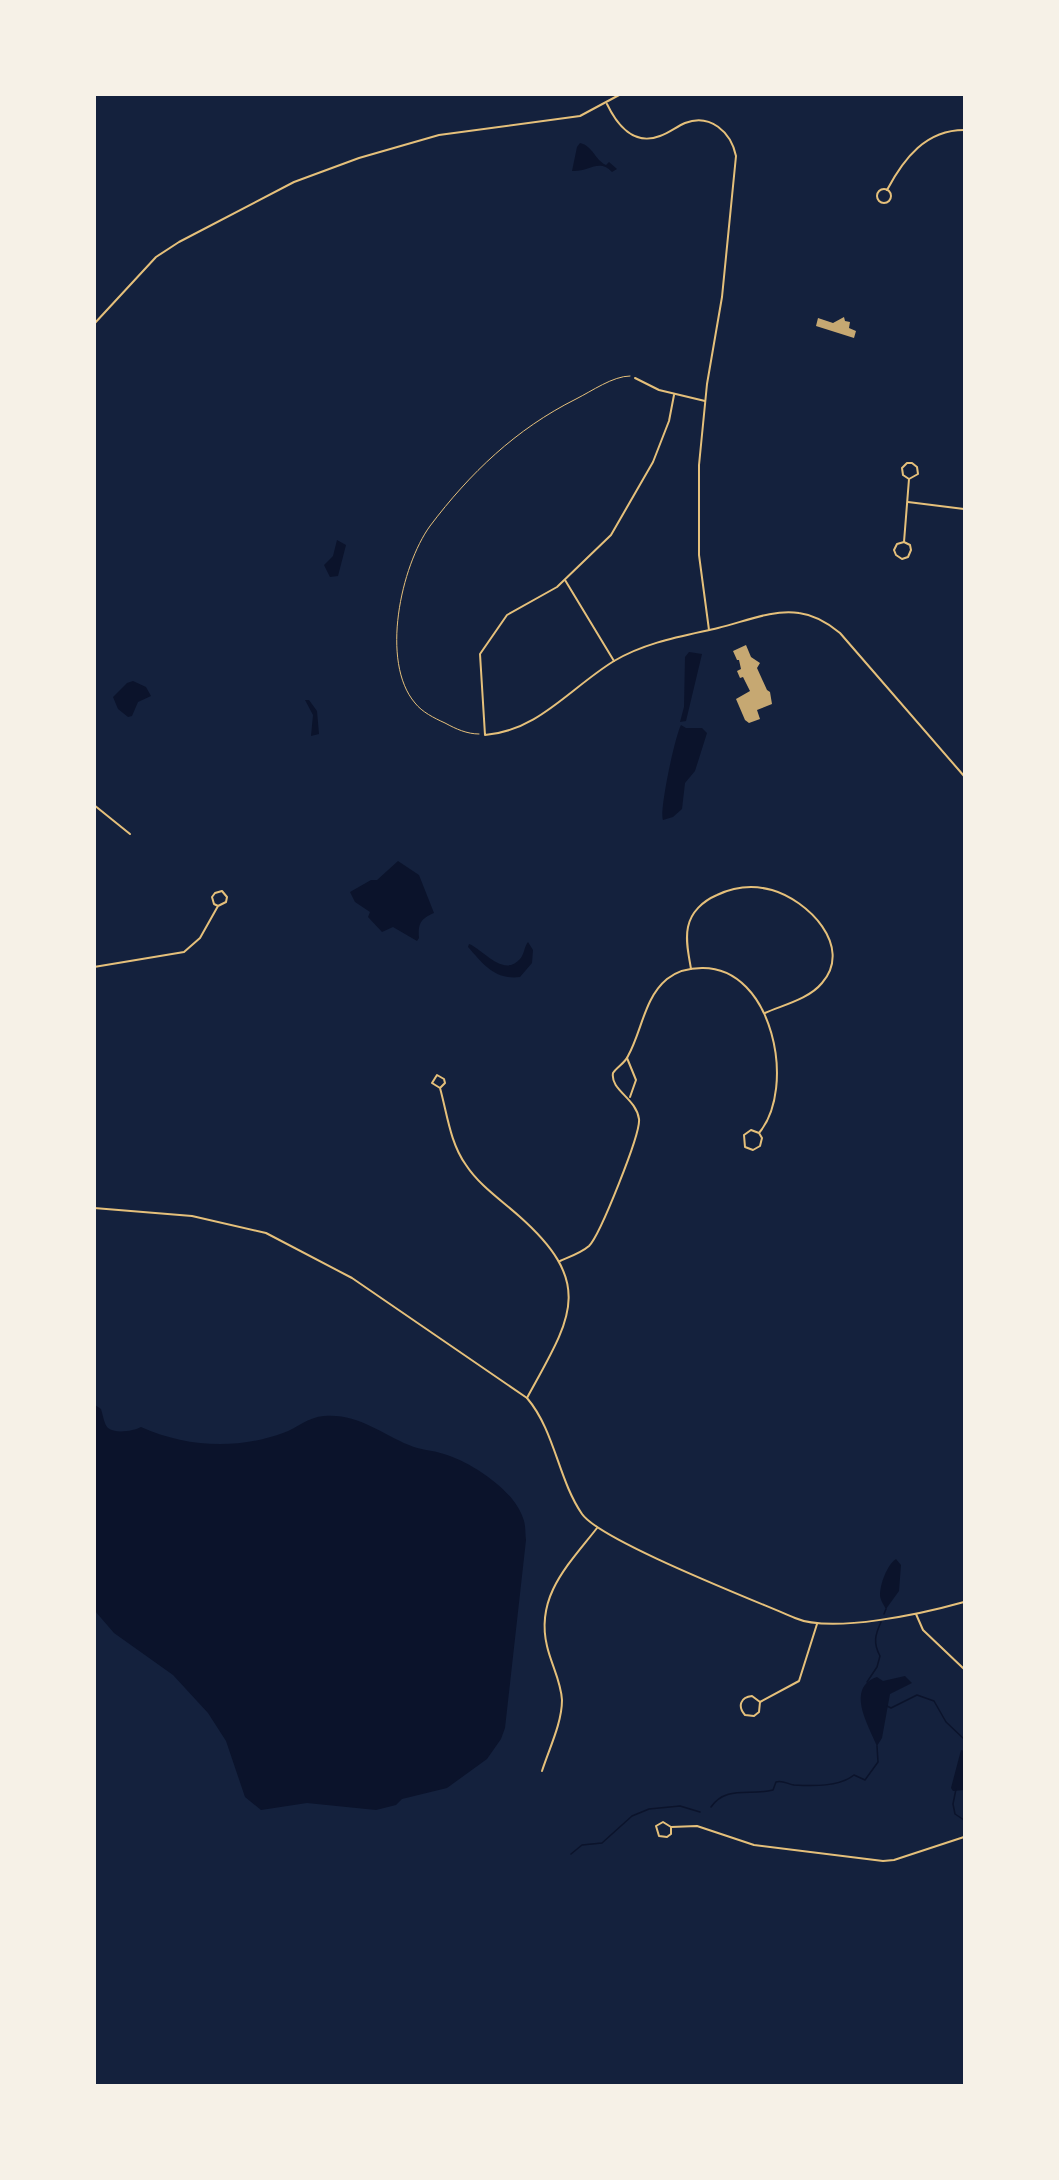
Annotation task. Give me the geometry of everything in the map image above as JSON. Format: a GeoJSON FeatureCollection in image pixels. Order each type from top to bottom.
{"type":"FeatureCollection","features":[{"type":"Feature","properties":{"kind":"street"},"geometry":{"type":"LineString","coordinates":[[94,324],[156,257],[198,232],[294,182],[359,158],[439,135],[569,118],[607,104],[621,94]]}},
{"type":"Feature","properties":{"kind":"street"},"geometry":{"type":"LineString","coordinates":[[607,104],[617,123],[635,137],[657,138],[687,123],[707,121],[725,132],[734,145],[736,167],[722,297],[699,454],[699,555],[709,630]]}},
{"type":"Feature","properties":{"kind":"street"},"geometry":{"type":"LineString","coordinates":[[887,190],[909,157],[925,141],[944,132],[964,130]]}},
{"type":"Feature","properties":{"kind":"street"},"geometry":{"type":"LineString","coordinates":[[881,190],[887,190],[891,198],[889,202],[882,203],[878,194],[881,190]]}},
{"type":"Feature","properties":{"kind":"street"},"geometry":{"type":"LineString","coordinates":[[635,378],[674,395],[705,401]]}},
{"type":"Feature","properties":{"kind":"street"},"geometry":{"type":"LineString","coordinates":[[674,395],[669,421],[652,462],[617,527],[606,541],[565,580],[507,615],[480,654],[485,735],[514,730],[530,723],[614,661],[642,647],[782,612],[802,614],[823,620],[840,633],[964,776]]}},
{"type":"Feature","properties":{"kind":"street"},"geometry":{"type":"LineString","coordinates":[[910,463],[916,466],[918,472],[915,478],[909,479],[904,477],[901,470],[905,464],[910,463]]}},
{"type":"Feature","properties":{"kind":"street"},"geometry":{"type":"LineString","coordinates":[[904,542],[909,479]]}},
{"type":"Feature","properties":{"kind":"street"},"geometry":{"type":"LineString","coordinates":[[907,502],[964,509]]}},
{"type":"Feature","properties":{"kind":"street"},"geometry":{"type":"LineString","coordinates":[[904,542],[910,545],[911,552],[908,557],[902,559],[896,555],[894,549],[898,543],[904,542]]}},
{"type":"Feature","properties":{"kind":"street"},"geometry":{"type":"LineString","coordinates":[[565,580],[614,661]]}},
{"type":"Feature","properties":{"kind":"street"},"geometry":{"type":"LineString","coordinates":[[94,805],[130,834]]}},
{"type":"Feature","properties":{"kind":"street"},"geometry":{"type":"LineString","coordinates":[[692,969],[687,930],[692,915],[703,903],[722,893],[743,888],[770,890],[795,900],[812,913],[827,936],[832,951],[830,967],[823,982],[815,989],[765,1013]]}},
{"type":"Feature","properties":{"kind":"street"},"geometry":{"type":"LineString","coordinates":[[94,967],[184,952],[200,938],[218,906],[223,905],[227,899],[222,891],[215,893],[212,897],[213,902],[218,906]]}},
{"type":"Feature","properties":{"kind":"street"},"geometry":{"type":"LineString","coordinates":[[560,1261],[588,1247],[602,1224],[639,1128],[637,1112],[630,1098],[615,1086],[612,1078],[627,1058],[656,990],[672,975],[692,969],[709,968],[729,975],[754,995],[765,1013],[772,1039],[776,1094],[768,1120],[759,1133]]}},
{"type":"Feature","properties":{"kind":"street"},"geometry":{"type":"LineString","coordinates":[[627,1058],[636,1080],[630,1098]]}},
{"type":"Feature","properties":{"kind":"street"},"geometry":{"type":"LineString","coordinates":[[440,1088],[445,1081],[443,1077],[437,1075],[432,1083],[440,1088],[457,1149],[467,1167],[543,1237],[560,1261],[569,1293],[568,1315],[561,1335],[527,1398]]}},
{"type":"Feature","properties":{"kind":"street"},"geometry":{"type":"LineString","coordinates":[[751,1130],[759,1133],[762,1138],[760,1146],[753,1150],[745,1147],[742,1139],[745,1133],[751,1130]]}},
{"type":"Feature","properties":{"kind":"street"},"geometry":{"type":"LineString","coordinates":[[94,1208],[192,1216],[245,1226],[276,1237],[352,1278],[527,1398],[544,1428],[576,1503],[585,1518],[597,1528],[624,1542],[802,1621],[817,1624],[915,1614],[964,1602]]}},
{"type":"Feature","properties":{"kind":"street"},"geometry":{"type":"LineString","coordinates":[[542,1771],[562,1708],[560,1686],[545,1635],[547,1602],[560,1573],[597,1528]]}},
{"type":"Feature","properties":{"kind":"street"},"geometry":{"type":"LineString","coordinates":[[915,1614],[923,1629],[964,1669]]}},
{"type":"Feature","properties":{"kind":"street"},"geometry":{"type":"LineString","coordinates":[[760,1702],[801,1679],[817,1624]]}},
{"type":"Feature","properties":{"kind":"street"},"geometry":{"type":"LineString","coordinates":[[752,1696],[760,1702],[760,1709],[754,1716],[744,1714],[741,1709],[741,1702],[746,1697],[752,1696]]}},
{"type":"Feature","properties":{"kind":"street"},"geometry":{"type":"LineString","coordinates":[[660,1822],[668,1823],[671,1827],[671,1834],[667,1838],[659,1836],[656,1832],[660,1822]]}},
{"type":"Feature","properties":{"kind":"street"},"geometry":{"type":"LineString","coordinates":[[671,1827],[691,1824],[754,1845],[883,1861],[894,1860],[964,1837]]}},
{"type":"Feature","properties":{"kind":"path"},"geometry":{"type":"LineString","coordinates":[[485,735],[454,728],[426,713],[413,702],[403,683],[398,657],[399,626],[402,596],[412,562],[431,525],[478,467],[556,409],[605,384],[628,376],[635,378]]}},
{"type":"Feature","properties":{"kind":"water"},"geometry":{"type":"Polygon","coordinates":[[[580,143],[588,147],[602,163],[606,165],[609,162],[617,169],[612,172],[603,166],[598,166],[572,171],[580,143]]]}},
{"type":"Feature","properties":{"kind":"water"},"geometry":{"type":"Polygon","coordinates":[[[337,540],[346,545],[338,576],[330,577],[324,565],[333,556],[337,540]]]}},
{"type":"Feature","properties":{"kind":"water"},"geometry":{"type":"Polygon","coordinates":[[[689,652],[702,654],[686,721],[680,722],[684,707],[685,657],[689,652]]]}},
{"type":"Feature","properties":{"kind":"water"},"geometry":{"type":"Polygon","coordinates":[[[133,681],[146,687],[151,696],[138,702],[132,716],[128,717],[118,709],[113,697],[127,683],[133,681]]]}},
{"type":"Feature","properties":{"kind":"water"},"geometry":{"type":"Polygon","coordinates":[[[305,700],[309,700],[317,711],[319,734],[311,736],[313,715],[305,700]]]}},
{"type":"Feature","properties":{"kind":"water"},"geometry":{"type":"Polygon","coordinates":[[[681,725],[686,728],[702,728],[707,733],[695,771],[685,783],[682,809],[673,817],[663,820],[668,773],[681,725]]]}},
{"type":"Feature","properties":{"kind":"water"},"geometry":{"type":"Polygon","coordinates":[[[398,861],[419,875],[434,913],[421,922],[417,941],[393,927],[382,932],[368,917],[370,912],[355,902],[350,892],[371,880],[377,880],[398,861]]]}},
{"type":"Feature","properties":{"kind":"water"},"geometry":{"type":"Polygon","coordinates":[[[528,942],[533,950],[532,963],[520,977],[497,974],[468,947],[469,944],[500,964],[507,965],[514,964],[520,959],[528,942]]]}},
{"type":"Feature","properties":{"kind":"water"},"geometry":{"type":"Polygon","coordinates":[[[95,1405],[101,1409],[106,1424],[111,1430],[134,1430],[141,1427],[176,1439],[211,1444],[247,1442],[265,1438],[283,1433],[318,1417],[347,1418],[368,1425],[413,1447],[455,1458],[490,1478],[511,1497],[518,1508],[524,1521],[526,1540],[505,1728],[501,1739],[487,1759],[447,1788],[402,1799],[396,1805],[376,1810],[307,1803],[261,1810],[245,1797],[226,1741],[208,1713],[173,1675],[114,1633],[95,1611],[95,1405]]]}},
{"type":"Feature","properties":{"kind":"water"},"geometry":{"type":"Polygon","coordinates":[[[896,1559],[901,1565],[899,1591],[886,1609],[880,1597],[881,1586],[887,1570],[896,1559]]]}},
{"type":"Feature","properties":{"kind":"water"},"geometry":{"type":"Polygon","coordinates":[[[905,1676],[912,1683],[890,1694],[882,1738],[877,1746],[862,1708],[862,1690],[867,1682],[877,1677],[883,1681],[905,1676]]]}},
{"type":"Feature","properties":{"kind":"water"},"geometry":{"type":"Polygon","coordinates":[[[961,1750],[964,1751],[964,1790],[953,1791],[951,1788],[961,1750]]]}},
{"type":"Feature","properties":{"kind":"building"},"geometry":{"type":"Polygon","coordinates":[[[844,317],[845,321],[850,322],[849,328],[856,331],[854,338],[816,326],[818,318],[833,323],[844,317]]]}},
{"type":"Feature","properties":{"kind":"building"},"geometry":{"type":"Polygon","coordinates":[[[746,645],[751,657],[760,663],[757,668],[770,692],[772,704],[757,710],[760,719],[749,723],[745,720],[736,699],[750,691],[737,671],[741,669],[739,660],[733,651],[746,645]]]}},
{"type":"Feature","properties":{"kind":"waterway"},"geometry":{"type":"LineString","coordinates":[[884,1614],[886,1609]]}},
{"type":"Feature","properties":{"kind":"waterway"},"geometry":{"type":"LineString","coordinates":[[867,1682],[877,1667],[880,1656],[876,1647],[876,1639],[881,1622]]}},
{"type":"Feature","properties":{"kind":"waterway"},"geometry":{"type":"LineString","coordinates":[[887,1706],[891,1708],[917,1695],[934,1701],[946,1722],[964,1739]]}},
{"type":"Feature","properties":{"kind":"waterway"},"geometry":{"type":"LineString","coordinates":[[711,1807],[717,1800],[731,1794],[773,1790],[776,1782],[809,1786],[826,1785],[841,1782],[854,1775],[865,1780],[878,1762],[877,1746]]}},
{"type":"Feature","properties":{"kind":"waterway"},"geometry":{"type":"LineString","coordinates":[[956,1789],[953,1804],[955,1814],[964,1820]]}},
{"type":"Feature","properties":{"kind":"waterway"},"geometry":{"type":"LineString","coordinates":[[571,1854],[582,1845],[602,1843],[632,1816],[649,1809],[680,1806],[700,1812]]}}]}
